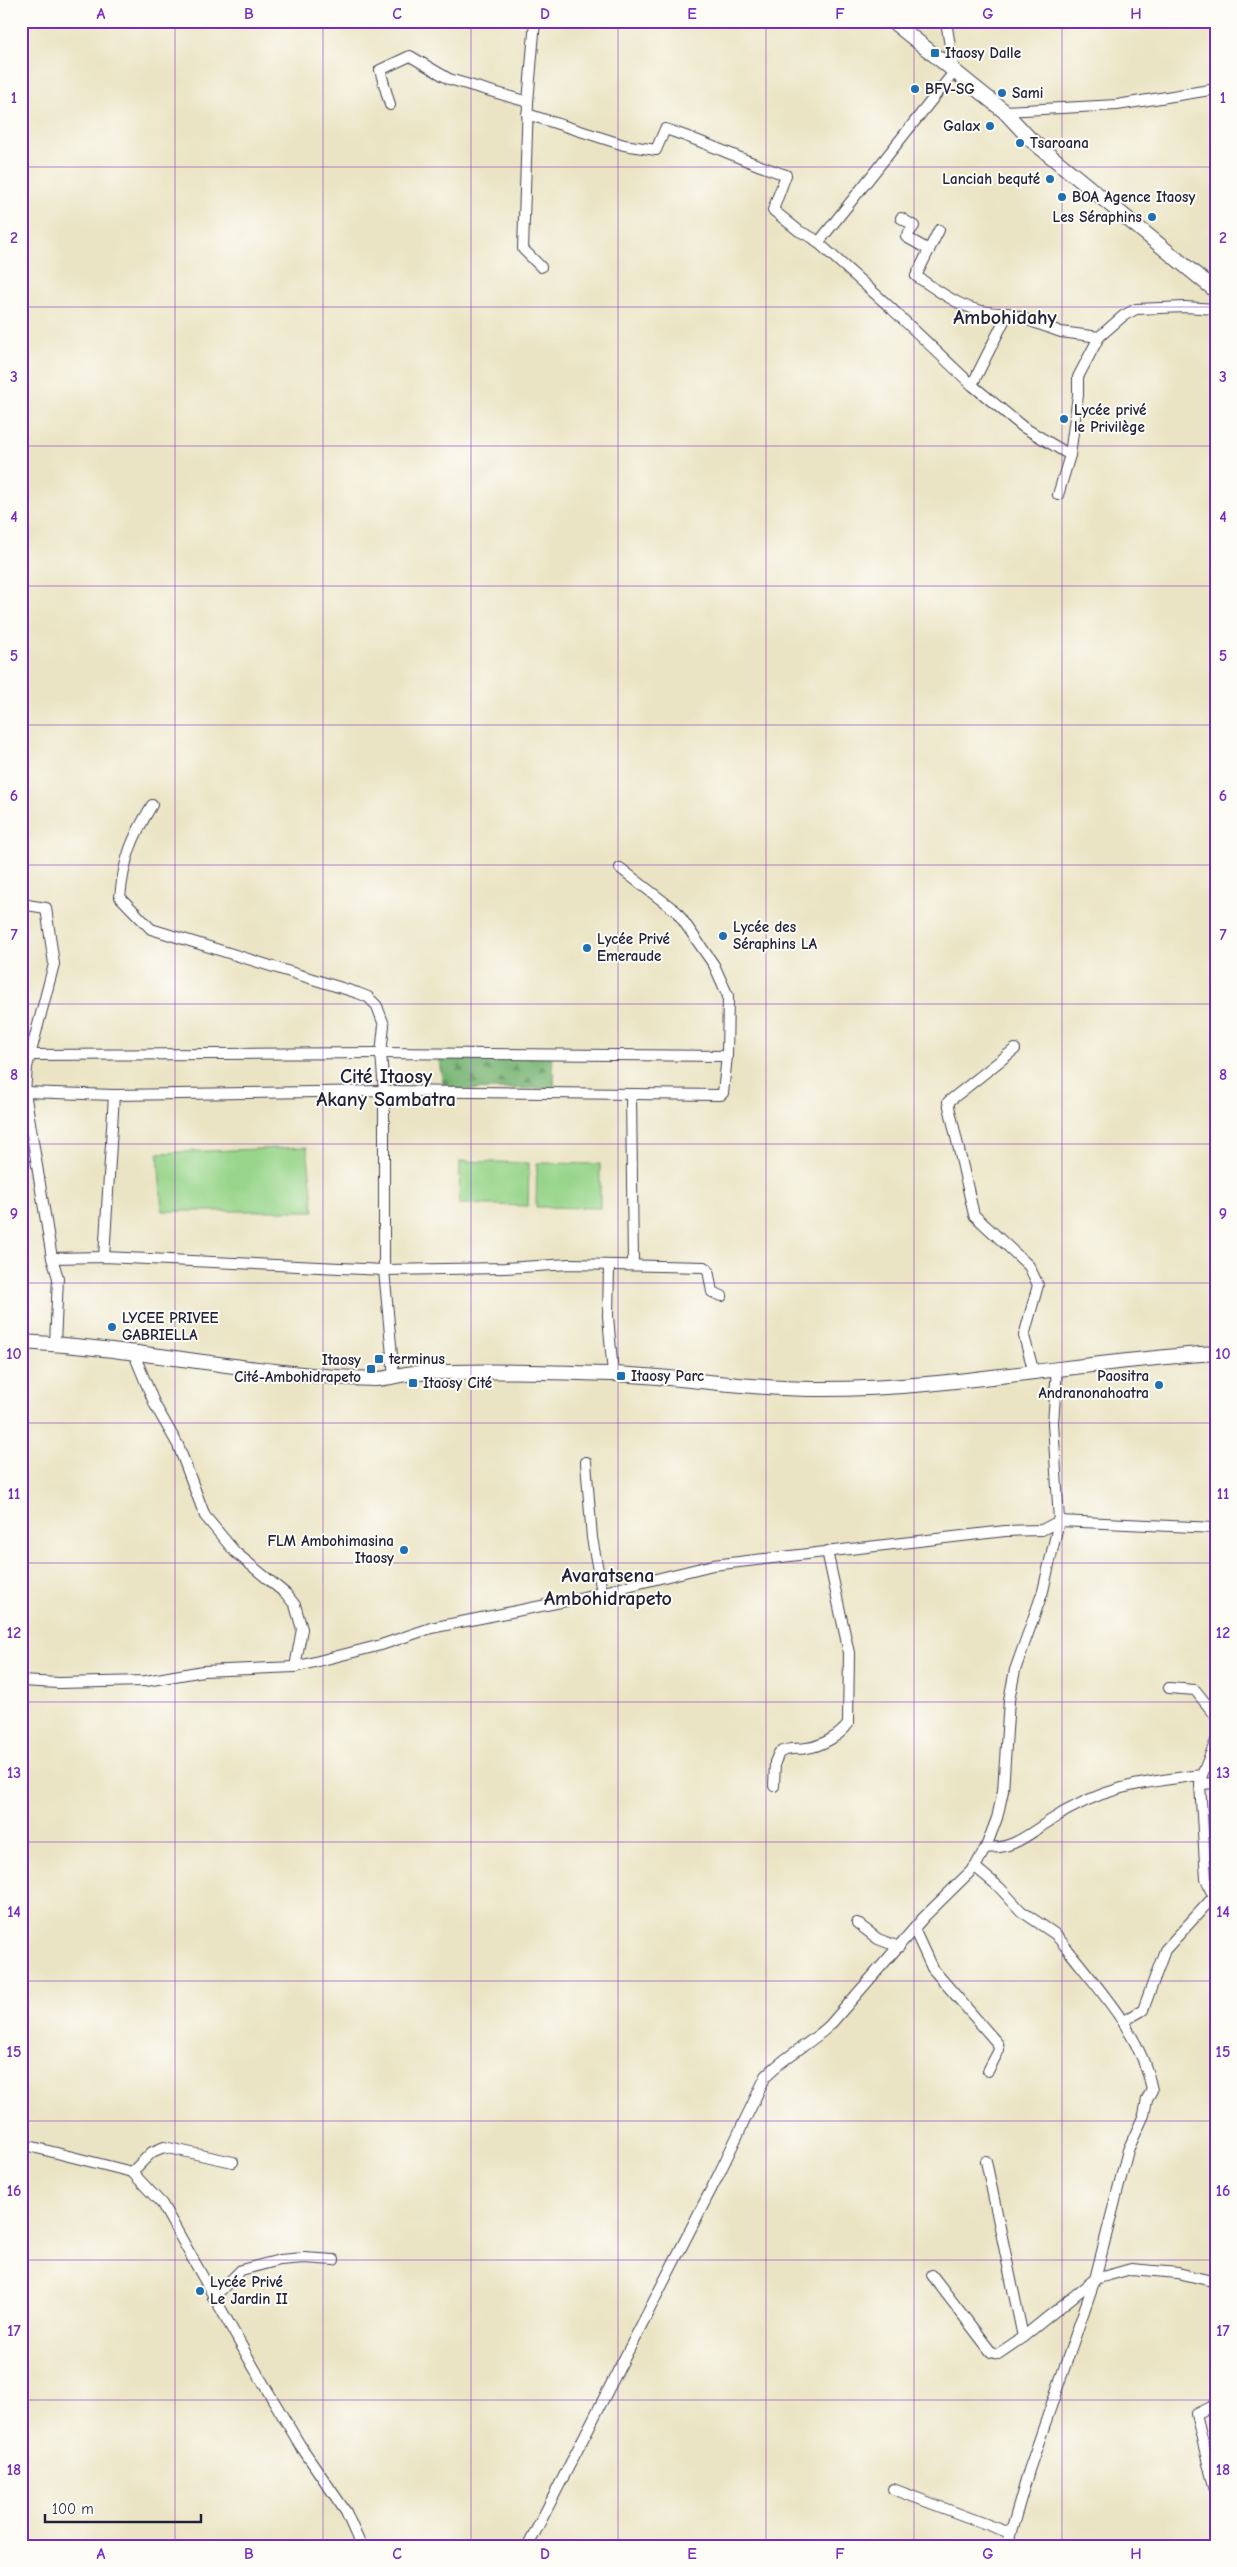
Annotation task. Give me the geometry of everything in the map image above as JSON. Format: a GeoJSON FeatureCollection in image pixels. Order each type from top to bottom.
{"type":"FeatureCollection","features":[{"type":"Feature","properties":{"kind":"street"},"geometry":{"type":"LineString","coordinates":[[535,21],[527,114],[523,249],[541,267]]}},
{"type":"Feature","properties":{"kind":"street"},"geometry":{"type":"LineString","coordinates":[[892,21],[1004,111],[1031,140],[1216,291]]}},
{"type":"Feature","properties":{"kind":"street"},"geometry":{"type":"LineString","coordinates":[[818,243],[954,72],[946,21]]}},
{"type":"Feature","properties":{"kind":"street"},"geometry":{"type":"LineString","coordinates":[[390,104],[380,70],[410,56],[450,80],[528,102]]}},
{"type":"Feature","properties":{"kind":"street"},"geometry":{"type":"LineString","coordinates":[[1004,111],[1116,105],[1216,89]]}},
{"type":"Feature","properties":{"kind":"street"},"geometry":{"type":"LineString","coordinates":[[527,114],[591,136],[656,150],[665,130],[686,136],[756,166],[786,175],[773,210],[799,231],[818,243],[892,309],[972,385],[1023,427],[1070,455]]}},
{"type":"Feature","properties":{"kind":"street"},"geometry":{"type":"LineString","coordinates":[[901,218],[914,226],[906,237],[929,250]]}},
{"type":"Feature","properties":{"kind":"street"},"geometry":{"type":"LineString","coordinates":[[938,230],[916,276],[974,310],[987,314],[1008,313],[1061,332],[1099,337]]}},
{"type":"Feature","properties":{"kind":"street"},"geometry":{"type":"LineString","coordinates":[[1058,495],[1070,455],[1078,395],[1078,376],[1099,337],[1123,316],[1136,309],[1185,307],[1216,309]]}},
{"type":"Feature","properties":{"kind":"street"},"geometry":{"type":"LineString","coordinates":[[972,385],[1008,313]]}},
{"type":"Feature","properties":{"kind":"street"},"geometry":{"type":"LineString","coordinates":[[152,805],[133,837],[123,870],[120,897],[135,914],[152,929],[368,997],[377,1006],[384,1024],[381,1053],[384,1091],[384,1270],[394,1377]]}},
{"type":"Feature","properties":{"kind":"street"},"geometry":{"type":"LineString","coordinates":[[25,1092],[114,1095],[384,1091],[721,1095],[723,1093],[727,1056],[728,996],[714,965],[677,912],[620,868]]}},
{"type":"Feature","properties":{"kind":"street"},"geometry":{"type":"LineString","coordinates":[[21,904],[46,908],[54,964],[27,1067],[25,1092],[52,1258],[58,1278],[55,1344]]}},
{"type":"Feature","properties":{"kind":"street"},"geometry":{"type":"LineString","coordinates":[[1016,1049],[948,1102],[974,1216],[1029,1266],[1038,1284],[1024,1336],[1034,1373]]}},
{"type":"Feature","properties":{"kind":"street"},"geometry":{"type":"LineString","coordinates":[[31,1055],[381,1053],[727,1056]]}},
{"type":"Feature","properties":{"kind":"street"},"geometry":{"type":"LineString","coordinates":[[631,1094],[633,1264]]}},
{"type":"Feature","properties":{"kind":"street"},"geometry":{"type":"LineString","coordinates":[[104,1257],[114,1095]]}},
{"type":"Feature","properties":{"kind":"street"},"geometry":{"type":"LineString","coordinates":[[52,1258],[104,1257],[384,1270],[505,1268],[570,1264],[704,1267],[708,1270],[712,1292],[722,1296]]}},
{"type":"Feature","properties":{"kind":"street"},"geometry":{"type":"LineString","coordinates":[[609,1266],[608,1316],[613,1374]]}},
{"type":"Feature","properties":{"kind":"street"},"geometry":{"type":"LineString","coordinates":[[21,1342],[55,1344],[274,1370],[378,1379],[413,1373],[613,1374],[757,1388],[814,1390],[908,1387],[1057,1369],[1216,1353]]}},
{"type":"Feature","properties":{"kind":"street"},"geometry":{"type":"LineString","coordinates":[[134,1354],[155,1404],[178,1445],[205,1516],[235,1552],[286,1594],[294,1605],[302,1629],[295,1668]]}},
{"type":"Feature","properties":{"kind":"street"},"geometry":{"type":"LineString","coordinates":[[528,2546],[719,2174],[766,2076],[778,2064],[817,2037],[830,2025],[947,1892],[975,1867],[986,1847],[997,1818],[1003,1791],[1008,1715],[1015,1670],[1043,1591],[1059,1521],[1053,1423],[1057,1369]]}},
{"type":"Feature","properties":{"kind":"street"},"geometry":{"type":"LineString","coordinates":[[586,1462],[592,1538],[602,1592]]}},
{"type":"Feature","properties":{"kind":"street"},"geometry":{"type":"LineString","coordinates":[[21,1680],[59,1683],[146,1681],[202,1671],[295,1668],[381,1645],[431,1628],[602,1592],[713,1566],[827,1551],[1005,1532],[1042,1530],[1059,1521],[1216,1528]]}},
{"type":"Feature","properties":{"kind":"street"},"geometry":{"type":"LineString","coordinates":[[774,1786],[775,1762],[779,1753],[789,1749],[815,1746],[840,1732],[848,1724],[849,1653],[827,1551]]}},
{"type":"Feature","properties":{"kind":"street"},"geometry":{"type":"LineString","coordinates":[[1169,1688],[1195,1690],[1216,1716]]}},
{"type":"Feature","properties":{"kind":"street"},"geometry":{"type":"LineString","coordinates":[[1124,2021],[1143,2010],[1165,1950],[1216,1894],[1211,1891],[1206,1879],[1201,1779],[1216,1741]]}},
{"type":"Feature","properties":{"kind":"street"},"geometry":{"type":"LineString","coordinates":[[986,1847],[995,1849],[1015,1843],[1069,1808],[1105,1792],[1153,1781],[1201,1779],[1216,1783]]}},
{"type":"Feature","properties":{"kind":"street"},"geometry":{"type":"LineString","coordinates":[[975,1867],[999,1887],[1021,1911],[1055,1934],[1124,2021],[1138,2047],[1152,2090],[1147,2098],[1144,2115],[1128,2150],[1095,2279],[1029,2470],[1007,2546]]}},
{"type":"Feature","properties":{"kind":"street"},"geometry":{"type":"LineString","coordinates":[[857,1923],[878,1939],[899,1946]]}},
{"type":"Feature","properties":{"kind":"street"},"geometry":{"type":"LineString","coordinates":[[914,1929],[936,1973],[995,2039],[999,2050],[988,2070]]}},
{"type":"Feature","properties":{"kind":"street"},"geometry":{"type":"LineString","coordinates":[[21,2144],[132,2172],[162,2204],[213,2298],[300,2445],[346,2512],[360,2546]]}},
{"type":"Feature","properties":{"kind":"street"},"geometry":{"type":"LineString","coordinates":[[132,2172],[152,2152],[164,2147],[233,2162]]}},
{"type":"Feature","properties":{"kind":"street"},"geometry":{"type":"LineString","coordinates":[[986,2161],[1022,2337]]}},
{"type":"Feature","properties":{"kind":"street"},"geometry":{"type":"LineString","coordinates":[[213,2298],[241,2270],[280,2260],[304,2258],[334,2260]]}},
{"type":"Feature","properties":{"kind":"street"},"geometry":{"type":"LineString","coordinates":[[932,2275],[991,2352],[998,2354],[1095,2279],[1131,2269],[1178,2273],[1216,2282]]}},
{"type":"Feature","properties":{"kind":"street"},"geometry":{"type":"LineString","coordinates":[[1216,2404],[1196,2414],[1216,2495]]}},
{"type":"Feature","properties":{"kind":"street"},"geometry":{"type":"LineString","coordinates":[[893,2490],[1010,2533]]}},
{"type":"Feature","properties":{"kind":"green space"},"geometry":{"type":"Polygon","coordinates":[[[438,1056],[552,1057],[555,1088],[444,1090],[438,1056]]]}},
{"type":"Feature","properties":{"kind":"green space"},"geometry":{"type":"Polygon","coordinates":[[[307,1147],[314,1211],[162,1211],[158,1153],[307,1147]]]}},
{"type":"Feature","properties":{"kind":"green space"},"geometry":{"type":"Polygon","coordinates":[[[460,1161],[529,1163],[528,1206],[459,1204],[460,1161]]]}},
{"type":"Feature","properties":{"kind":"green space"},"geometry":{"type":"Polygon","coordinates":[[[537,1163],[600,1164],[600,1208],[536,1207],[537,1163]]]}},
{"type":"Feature","properties":{"kind":"green space"},"geometry":{"type":"Polygon","coordinates":[[[1161,2537],[1188,2546],[1154,2546],[1161,2537]]]}},
{"type":"Feature","properties":{"kind":"place","name":"Itaosy Dalle"},"geometry":{"type":"Point","coordinates":[935,53]}},
{"type":"Feature","properties":{"kind":"place","name":"BFV-SG"},"geometry":{"type":"Point","coordinates":[915,89]}},
{"type":"Feature","properties":{"kind":"place","name":"Sami"},"geometry":{"type":"Point","coordinates":[1002,93]}},
{"type":"Feature","properties":{"kind":"place","name":"Galax"},"geometry":{"type":"Point","coordinates":[990,126]}},
{"type":"Feature","properties":{"kind":"place","name":"Tsaroana"},"geometry":{"type":"Point","coordinates":[1020,143]}},
{"type":"Feature","properties":{"kind":"place","name":"Lanciah bequté"},"geometry":{"type":"Point","coordinates":[1050,179]}},
{"type":"Feature","properties":{"kind":"place","name":"BOA Agence Itaosy"},"geometry":{"type":"Point","coordinates":[1062,197]}},
{"type":"Feature","properties":{"kind":"place","name":"Les Séraphins"},"geometry":{"type":"Point","coordinates":[1152,217]}},
{"type":"Feature","properties":{"kind":"place","name":"Lycée privé le Privilège"},"geometry":{"type":"Point","coordinates":[1064,419]}},
{"type":"Feature","properties":{"kind":"place","name":"Lycée des Séraphins LA"},"geometry":{"type":"Point","coordinates":[723,936]}},
{"type":"Feature","properties":{"kind":"place","name":"Lycée Privé Emeraude"},"geometry":{"type":"Point","coordinates":[587,948]}},
{"type":"Feature","properties":{"kind":"place","name":"LYCEE PRIVEE GABRIELLA"},"geometry":{"type":"Point","coordinates":[112,1327]}},
{"type":"Feature","properties":{"kind":"place","name":"terminus"},"geometry":{"type":"Point","coordinates":[379,1359]}},
{"type":"Feature","properties":{"kind":"place","name":"Itaosy Cité-Ambohidrapeto"},"geometry":{"type":"Point","coordinates":[371,1369]}},
{"type":"Feature","properties":{"kind":"place","name":"Itaosy Parc"},"geometry":{"type":"Point","coordinates":[621,1376]}},
{"type":"Feature","properties":{"kind":"place","name":"Itaosy Cité"},"geometry":{"type":"Point","coordinates":[413,1383]}},
{"type":"Feature","properties":{"kind":"place","name":"Paositra Andranonahoatra"},"geometry":{"type":"Point","coordinates":[1159,1385]}},
{"type":"Feature","properties":{"kind":"place","name":"FLM Ambohimasina Itaosy"},"geometry":{"type":"Point","coordinates":[404,1550]}},
{"type":"Feature","properties":{"kind":"place","name":"Lycée Privé Le Jardin II"},"geometry":{"type":"Point","coordinates":[200,2291]}},
{"type":"Feature","properties":{"kind":"district","name":"Ambohidahy"},"geometry":{"type":"Point","coordinates":[1005,317]}},
{"type":"Feature","properties":{"kind":"district","name":"Cité Itaosy Akany Sambatra"},"geometry":{"type":"Point","coordinates":[386,1088]}},
{"type":"Feature","properties":{"kind":"district","name":"Avaratsena Ambohidrapeto"},"geometry":{"type":"Point","coordinates":[608,1586]}}]}
